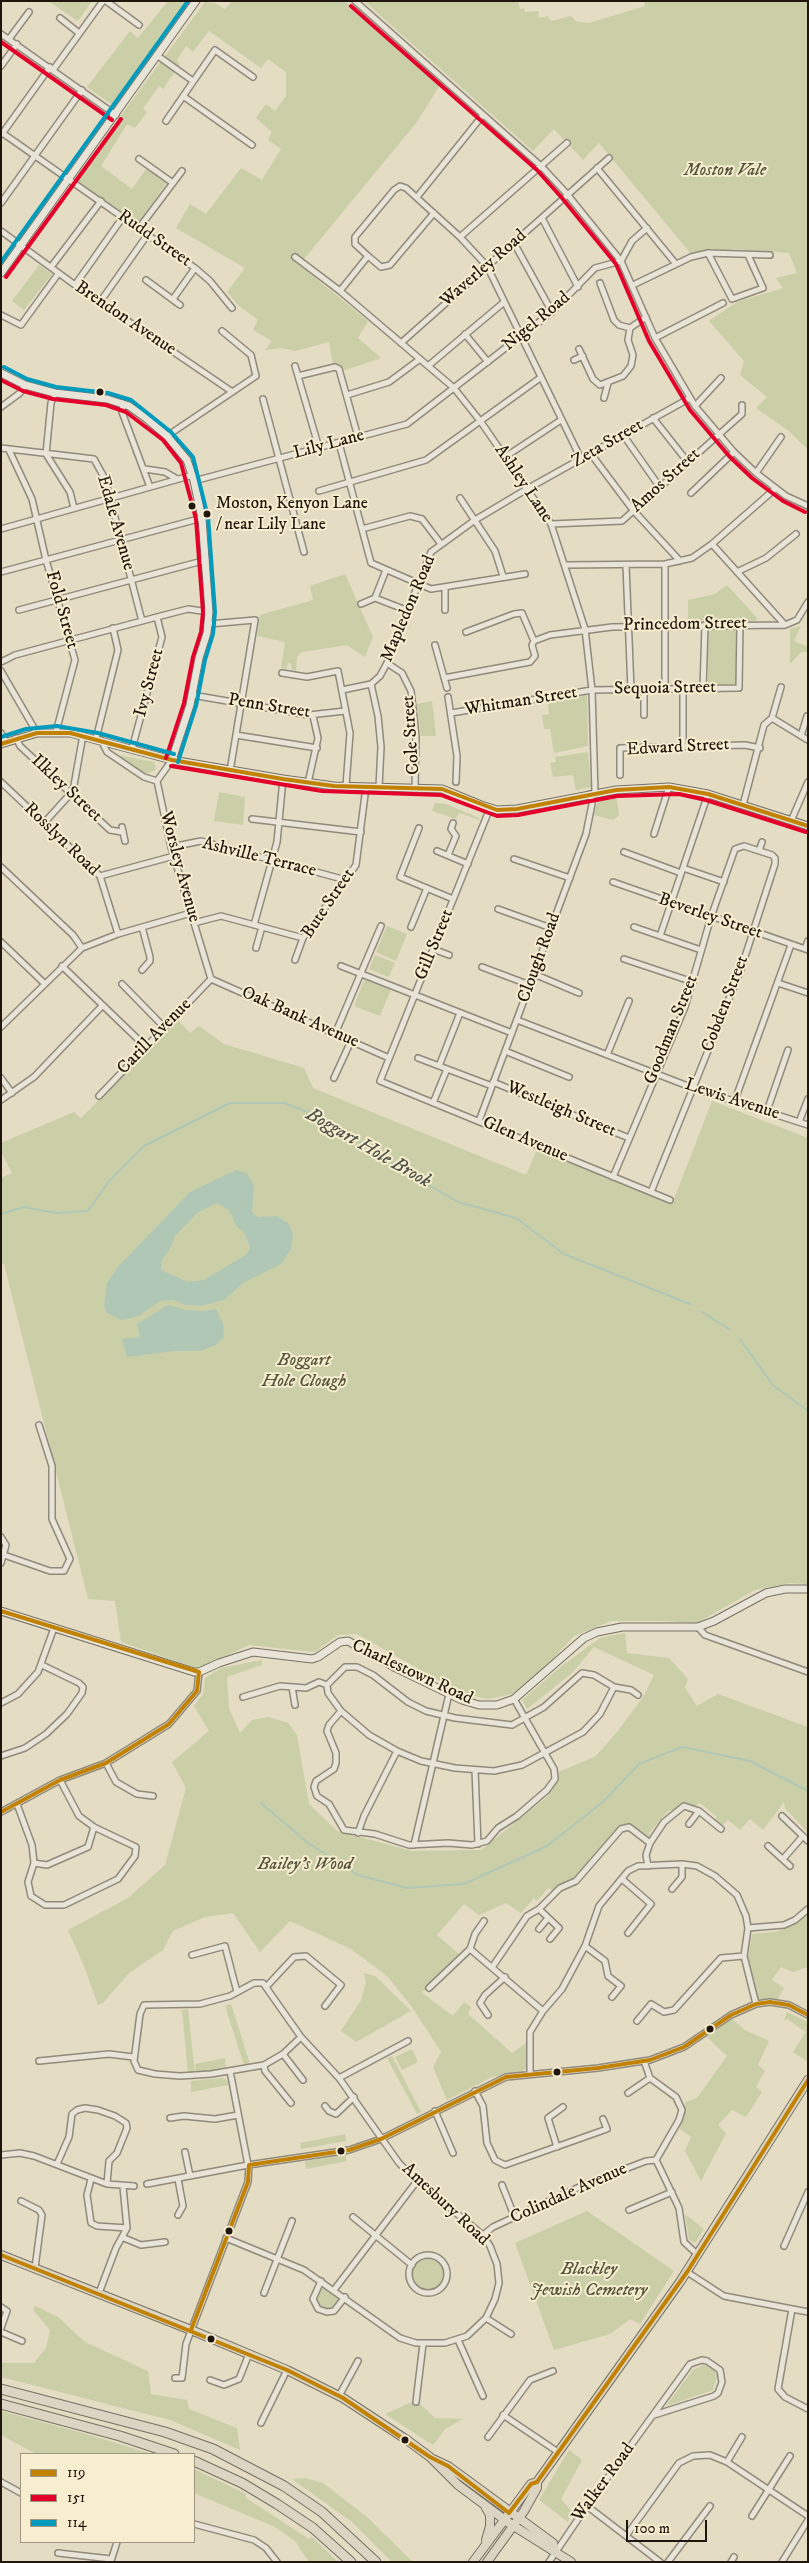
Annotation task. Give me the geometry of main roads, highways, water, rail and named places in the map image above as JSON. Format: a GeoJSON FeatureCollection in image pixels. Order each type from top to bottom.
{"type":"FeatureCollection","features":[{"type":"Feature","properties":{"kind":"highway"},"geometry":{"type":"LineString","coordinates":[[1,2389],[157,2429],[213,2449],[249,2466],[322,2512],[376,2562]]}},
{"type":"Feature","properties":{"kind":"highway"},"geometry":{"type":"LineString","coordinates":[[1,2404],[120,2436],[171,2453]]}},
{"type":"Feature","properties":{"kind":"highway"},"geometry":{"type":"LineString","coordinates":[[195,2462],[242,2483],[278,2504],[313,2528],[351,2562]]}},
{"type":"Feature","properties":{"kind":"main road"},"geometry":{"type":"LineString","coordinates":[[473,2562],[483,2548],[537,2488],[537,2482],[687,2272],[808,2080]]}},
{"type":"Feature","properties":{"kind":"main road"},"geometry":{"type":"LineString","coordinates":[[1,2255],[249,2354],[287,2370],[339,2396],[384,2424],[430,2458],[448,2466],[511,2519],[571,2562]]}},
{"type":"Feature","properties":{"kind":"main road"},"geometry":{"type":"LineString","coordinates":[[430,2458],[440,2470],[484,2505],[511,2519]]}},
{"type":"Feature","properties":{"kind":"main road"},"geometry":{"type":"LineString","coordinates":[[483,2548],[490,2526],[490,2515],[484,2505]]}},
{"type":"Feature","properties":{"kind":"main road"},"geometry":{"type":"LineString","coordinates":[[489,2562],[505,2538],[511,2519]]}},
{"type":"Feature","properties":{"kind":"waterway","name":"Boggart Hole Brook"},"geometry":{"type":"LineString","coordinates":[[1,1214],[24,1207],[56,1213],[88,1211],[110,1180],[144,1146],[230,1103],[284,1103],[321,1117],[411,1175],[458,1202],[516,1218],[564,1254],[690,1304]]}},
{"type":"Feature","properties":{"kind":"waterway","name":"Boggart Hole Brook"},"geometry":{"type":"LineString","coordinates":[[702,1312],[729,1329]]}},
{"type":"Feature","properties":{"kind":"waterway","name":"Boggart Hole Brook"},"geometry":{"type":"LineString","coordinates":[[740,1339],[773,1385],[808,1411]]}},
{"type":"Feature","properties":{"kind":"waterway"},"geometry":{"type":"LineString","coordinates":[[261,1803],[308,1843],[358,1875],[407,1888],[464,1884],[547,1846],[604,1801],[639,1764],[682,1747],[750,1761],[808,1791]]}},
{"type":"Feature","properties":{"kind":"place","name":"Moston, Kenyon Lane / near Lily Lane"},"geometry":{"type":"Point","coordinates":[207,514]}},
{"type":"Feature","properties":{"kind":"park label","name":"Moston Vale"},"geometry":{"type":"Point","coordinates":[725,171]}},
{"type":"Feature","properties":{"kind":"park label","name":"Boggart Hole Clough"},"geometry":{"type":"Point","coordinates":[304,1371]}},
{"type":"Feature","properties":{"kind":"park label","name":"Bailey's Wood"},"geometry":{"type":"Point","coordinates":[305,1865]}},
{"type":"Feature","properties":{"kind":"park label","name":"Blackley Jewish Cemetery"},"geometry":{"type":"Point","coordinates":[589,2280]}}]}
